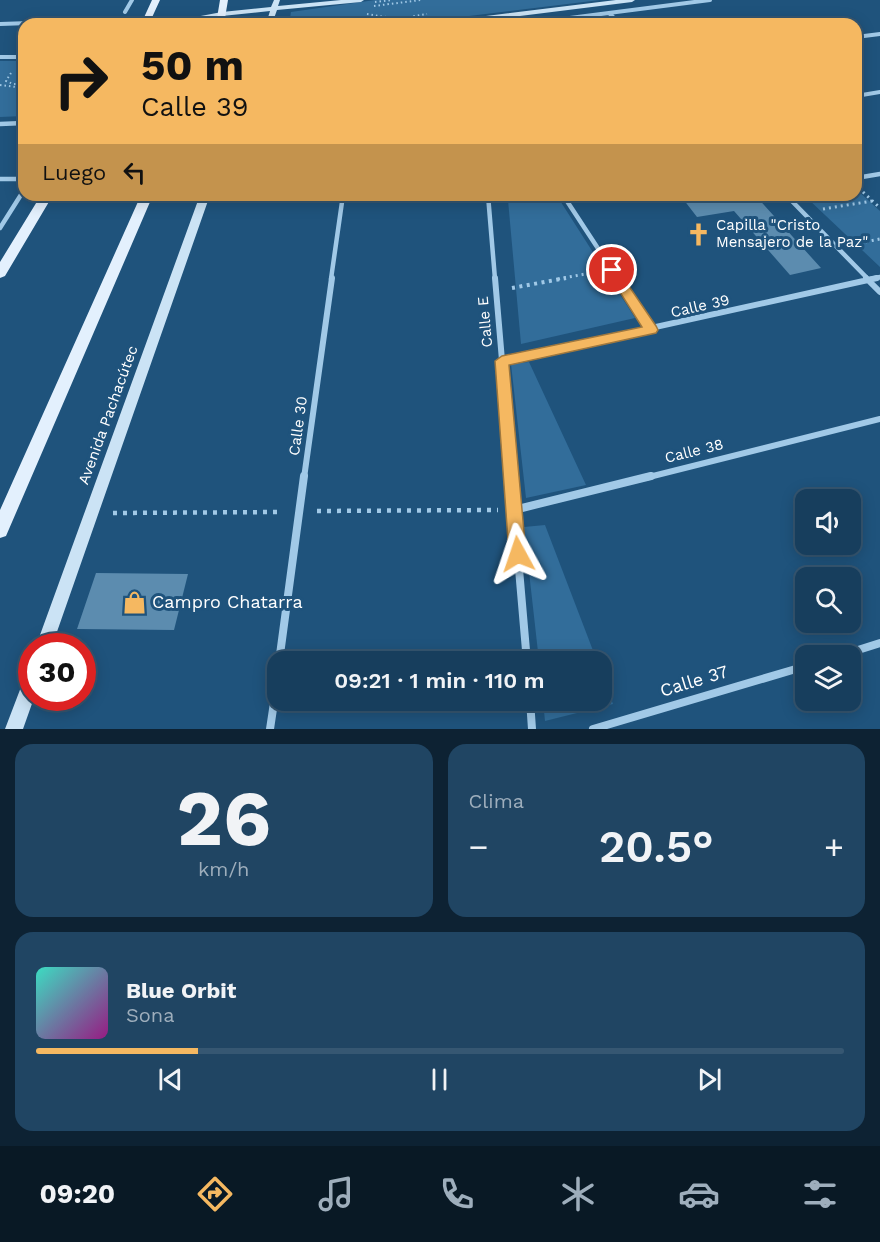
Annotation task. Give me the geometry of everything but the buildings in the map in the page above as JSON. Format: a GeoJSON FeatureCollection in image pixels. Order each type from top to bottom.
{"type":"FeatureCollection","features":[{"type":"Feature","properties":{"kind":"main road"},"geometry":{"type":"LineString","coordinates":[[147,18],[156,0]]}},
{"type":"Feature","properties":{"kind":"main road"},"geometry":{"type":"LineString","coordinates":[[221,18],[224,0]]}},
{"type":"Feature","properties":{"kind":"main road"},"geometry":{"type":"LineString","coordinates":[[271,18],[277,0]]}},
{"type":"Feature","properties":{"kind":"main road"},"geometry":{"type":"LineString","coordinates":[[227,18],[361,0]]}},
{"type":"Feature","properties":{"kind":"main road"},"geometry":{"type":"LineString","coordinates":[[486,18],[632,0]]}},
{"type":"Feature","properties":{"kind":"main road"},"geometry":{"type":"LineString","coordinates":[[0,273],[43,201]]}},
{"type":"Feature","properties":{"kind":"main road"},"geometry":{"type":"LineString","coordinates":[[0,530],[144,201]]}},
{"type":"Feature","properties":{"kind":"main road","name":"Avenida Pachacútec"},"geometry":{"type":"LineString","coordinates":[[49,633],[203,201]]}},
{"type":"Feature","properties":{"kind":"main road"},"geometry":{"type":"LineString","coordinates":[[14,729],[21,711]]}},
{"type":"Feature","properties":{"kind":"street"},"geometry":{"type":"LineString","coordinates":[[125,12],[132,0]]}},
{"type":"Feature","properties":{"kind":"street"},"geometry":{"type":"LineString","coordinates":[[570,18],[710,0]]}},
{"type":"Feature","properties":{"kind":"street"},"geometry":{"type":"LineString","coordinates":[[609,13],[614,18]]}},
{"type":"Feature","properties":{"kind":"street"},"geometry":{"type":"LineString","coordinates":[[0,24],[18,24]]}},
{"type":"Feature","properties":{"kind":"street"},"geometry":{"type":"LineString","coordinates":[[862,36],[880,34]]}},
{"type":"Feature","properties":{"kind":"street"},"geometry":{"type":"LineString","coordinates":[[0,57],[18,57]]}},
{"type":"Feature","properties":{"kind":"street"},"geometry":{"type":"LineString","coordinates":[[862,95],[880,92]]}},
{"type":"Feature","properties":{"kind":"street"},"geometry":{"type":"LineString","coordinates":[[0,123],[18,123]]}},
{"type":"Feature","properties":{"kind":"street"},"geometry":{"type":"LineString","coordinates":[[862,177],[880,174]]}},
{"type":"Feature","properties":{"kind":"street"},"geometry":{"type":"LineString","coordinates":[[0,179],[18,179]]}},
{"type":"Feature","properties":{"kind":"street"},"geometry":{"type":"LineString","coordinates":[[0,228],[18,200]]}},
{"type":"Feature","properties":{"kind":"street","name":"Calle 30"},"geometry":{"type":"LineString","coordinates":[[281,651],[342,201]]}},
{"type":"Feature","properties":{"kind":"street","name":"Calle E"},"geometry":{"type":"LineString","coordinates":[[488,201],[526,651]]}},
{"type":"Feature","properties":{"kind":"street"},"geometry":{"type":"LineString","coordinates":[[567,201],[651,330]]}},
{"type":"Feature","properties":{"kind":"street"},"geometry":{"type":"LineString","coordinates":[[792,201],[880,292]]}},
{"type":"Feature","properties":{"kind":"street","name":"Calle 39"},"geometry":{"type":"LineString","coordinates":[[502,361],[880,278]]}},
{"type":"Feature","properties":{"kind":"street","name":"Calle 38"},"geometry":{"type":"LineString","coordinates":[[514,510],[880,419]]}},
{"type":"Feature","properties":{"kind":"street"},"geometry":{"type":"LineString","coordinates":[[861,649],[880,643]]}},
{"type":"Feature","properties":{"kind":"street","name":"Calle 37"},"geometry":{"type":"LineString","coordinates":[[593,729],[795,669]]}},
{"type":"Feature","properties":{"kind":"street"},"geometry":{"type":"LineString","coordinates":[[270,729],[273,711]]}},
{"type":"Feature","properties":{"kind":"street"},"geometry":{"type":"LineString","coordinates":[[531,711],[532,729]]}},
{"type":"Feature","properties":{"kind":"path"},"geometry":{"type":"LineString","coordinates":[[403,18],[437,12]]}},
{"type":"Feature","properties":{"kind":"path"},"geometry":{"type":"LineString","coordinates":[[0,79],[6,79],[16,70]]}},
{"type":"Feature","properties":{"kind":"path"},"geometry":{"type":"LineString","coordinates":[[6,79],[9,83],[18,86]]}},
{"type":"Feature","properties":{"kind":"path"},"geometry":{"type":"LineString","coordinates":[[0,86],[18,86]]}},
{"type":"Feature","properties":{"kind":"path"},"geometry":{"type":"LineString","coordinates":[[862,192],[880,208]]}},
{"type":"Feature","properties":{"kind":"path"},"geometry":{"type":"LineString","coordinates":[[803,213],[872,201]]}},
{"type":"Feature","properties":{"kind":"path"},"geometry":{"type":"LineString","coordinates":[[496,291],[612,270]]}},
{"type":"Feature","properties":{"kind":"shaded area"},"geometry":{"type":"Polygon","coordinates":[[[375,0],[600,0],[453,18],[290,18],[291,12],[375,0]]]}},
{"type":"Feature","properties":{"kind":"shaded area"},"geometry":{"type":"Polygon","coordinates":[[[0,61],[18,61],[18,116],[0,117],[0,61]]]}},
{"type":"Feature","properties":{"kind":"shaded area"},"geometry":{"type":"Polygon","coordinates":[[[862,195],[880,211],[880,267],[810,201],[862,201],[862,195]]]}},
{"type":"Feature","properties":{"kind":"shaded area"},"geometry":{"type":"Polygon","coordinates":[[[508,201],[560,201],[635,318],[521,344],[508,201]]]}},
{"type":"Feature","properties":{"kind":"shaded area"},"geometry":{"type":"Polygon","coordinates":[[[529,362],[586,485],[526,498],[511,364],[529,362]]]}},
{"type":"Feature","properties":{"kind":"shaded area"},"geometry":{"type":"Polygon","coordinates":[[[545,525],[593,651],[538,651],[524,527],[545,525]]]}},
{"type":"Feature","properties":{"kind":"shaded area"},"geometry":{"type":"Polygon","coordinates":[[[544,711],[585,711],[545,721],[544,711]]]}},
{"type":"Feature","properties":{"kind":"place","name":"Capilla \"Cristo Mensajero de la Paz\""},"geometry":{"type":"Point","coordinates":[698,234]}},
{"type":"Feature","properties":{"kind":"place","name":"Campro Chatarra"},"geometry":{"type":"Point","coordinates":[134,602]}},
{"type":"Feature","properties":{"kind":"route"},"geometry":{"type":"LineString","coordinates":[[518,554],[502,361],[651,330],[612,270]]}}]}
